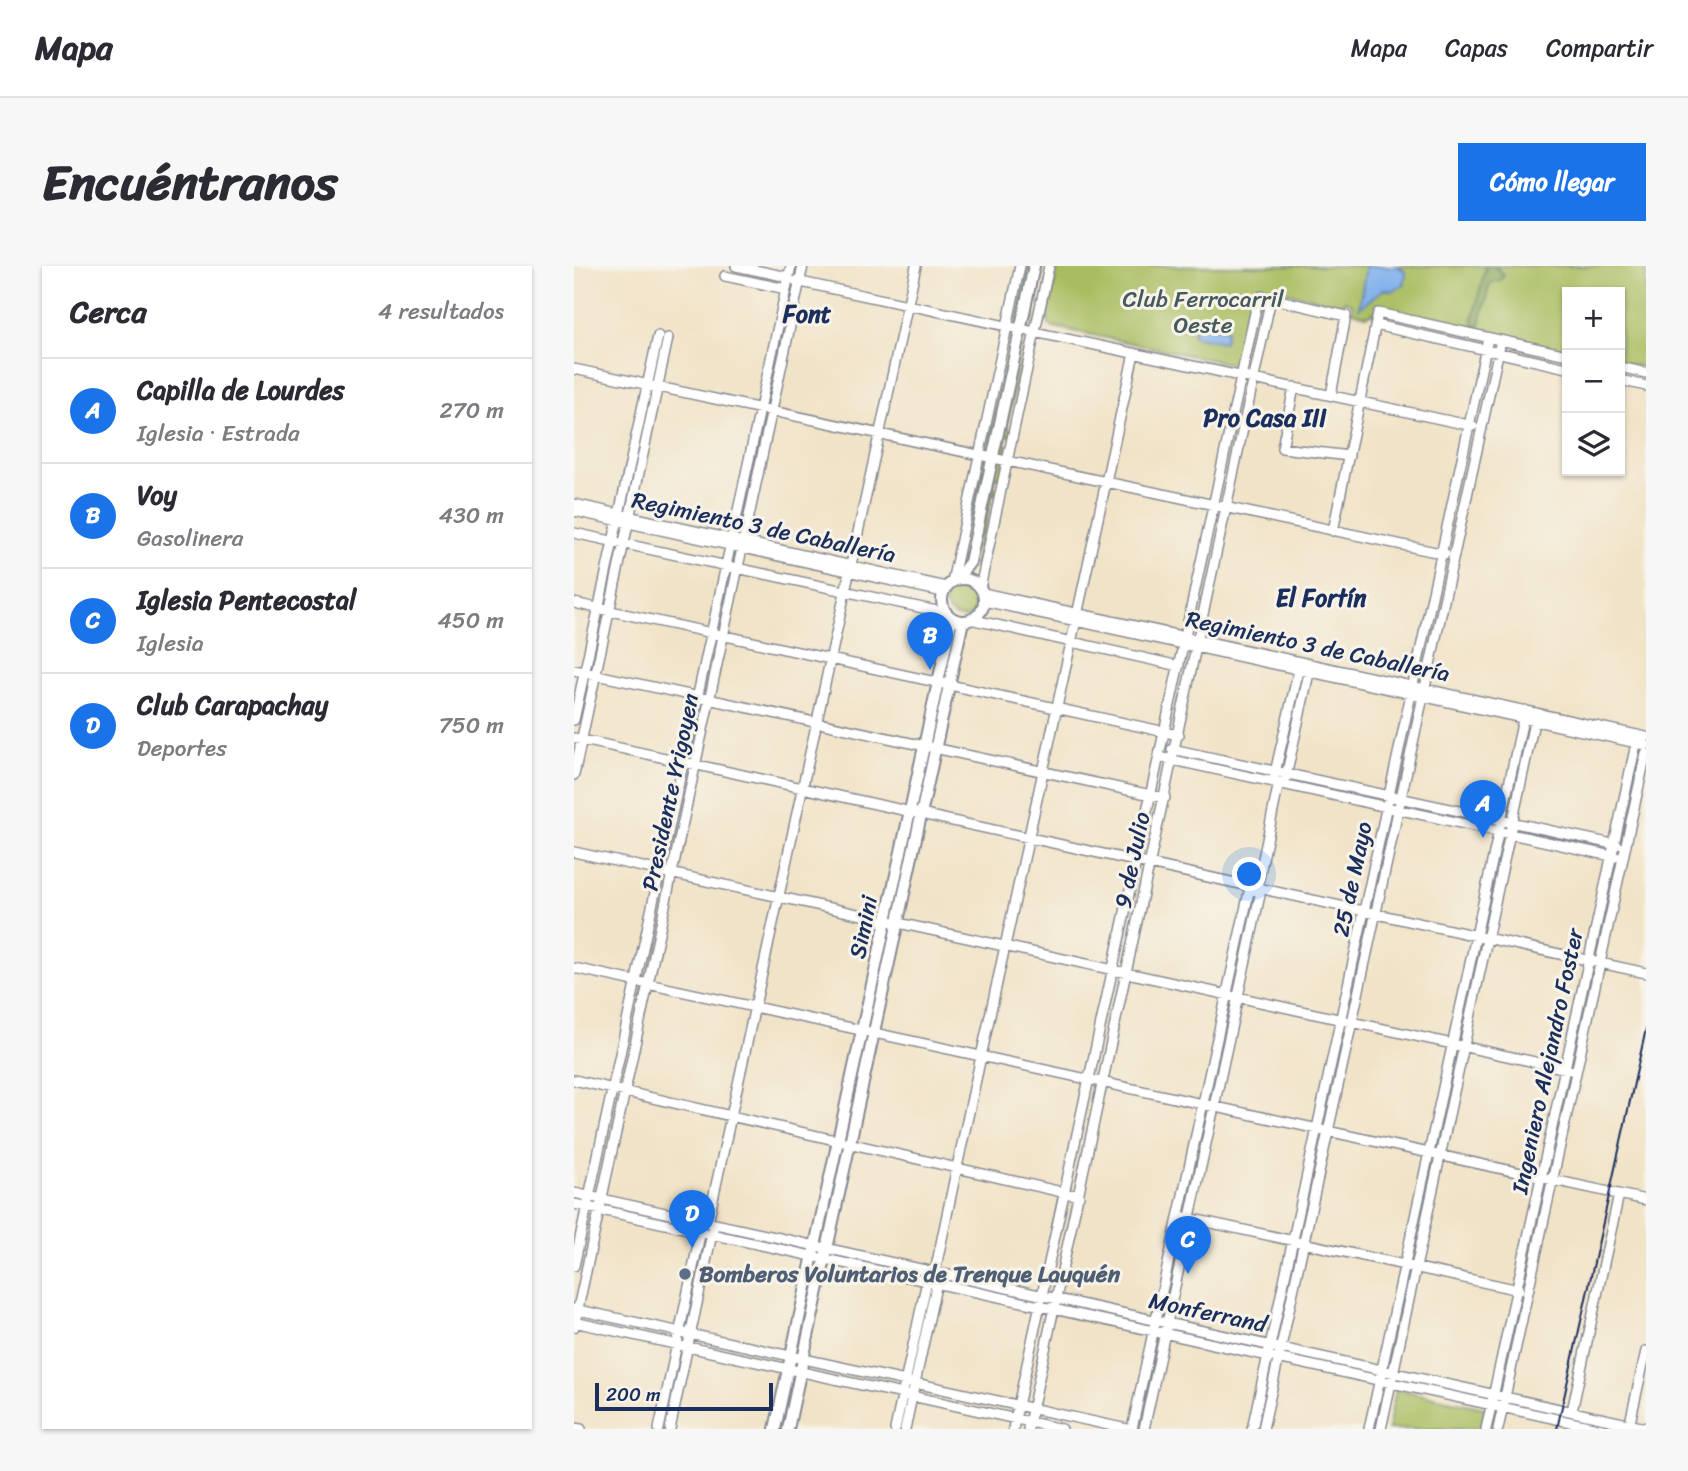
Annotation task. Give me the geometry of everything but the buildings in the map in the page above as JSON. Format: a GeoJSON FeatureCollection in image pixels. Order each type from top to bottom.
{"type":"FeatureCollection","features":[{"type":"Feature","properties":{"kind":"main road"},"geometry":{"type":"LineString","coordinates":[[970,562],[981,592],[979,612],[958,618],[942,599],[970,562],[1034,266]]}},
{"type":"Feature","properties":{"kind":"main road"},"geometry":{"type":"LineString","coordinates":[[950,585],[972,581],[981,592]]}},
{"type":"Feature","properties":{"kind":"main road","name":"Simini"},"geometry":{"type":"LineString","coordinates":[[788,1429],[874,1032],[892,921],[958,618]]}},
{"type":"Feature","properties":{"kind":"main road","name":"Simini"},"geometry":{"type":"LineString","coordinates":[[775,1429],[862,1029],[892,921]]}},
{"type":"Feature","properties":{"kind":"street"},"geometry":{"type":"LineString","coordinates":[[736,266],[787,282]]}},
{"type":"Feature","properties":{"kind":"street","name":"Presidente Yrigoyen"},"geometry":{"type":"LineString","coordinates":[[574,1266],[791,266]]}},
{"type":"Feature","properties":{"kind":"street","name":"Presidente Yrigoyen"},"geometry":{"type":"LineString","coordinates":[[574,1324],[803,266]]}},
{"type":"Feature","properties":{"kind":"street"},"geometry":{"type":"LineString","coordinates":[[708,1222],[916,266]]}},
{"type":"Feature","properties":{"kind":"street"},"geometry":{"type":"LineString","coordinates":[[950,585],[1020,266]]}},
{"type":"Feature","properties":{"kind":"street"},"geometry":{"type":"LineString","coordinates":[[981,592],[1049,266]]}},
{"type":"Feature","properties":{"kind":"street"},"geometry":{"type":"LineString","coordinates":[[725,276],[800,281],[1482,428]]}},
{"type":"Feature","properties":{"kind":"street","name":"9 de Julio"},"geometry":{"type":"LineString","coordinates":[[1013,1429],[1241,376],[1258,299],[1262,296],[1271,298],[1166,798],[1028,1425]]}},
{"type":"Feature","properties":{"kind":"street"},"geometry":{"type":"LineString","coordinates":[[1271,298],[1344,314],[1347,320],[1331,395]]}},
{"type":"Feature","properties":{"kind":"street"},"geometry":{"type":"LineString","coordinates":[[1333,531],[1378,313],[1562,354]]}},
{"type":"Feature","properties":{"kind":"street"},"geometry":{"type":"LineString","coordinates":[[1376,325],[1562,367]]}},
{"type":"Feature","properties":{"kind":"street"},"geometry":{"type":"LineString","coordinates":[[574,720],[579,671],[597,608],[658,336]]}},
{"type":"Feature","properties":{"kind":"street"},"geometry":{"type":"LineString","coordinates":[[574,775],[578,739],[595,675],[668,338]]}},
{"type":"Feature","properties":{"kind":"street","name":"25 de Mayo"},"geometry":{"type":"LineString","coordinates":[[1252,1429],[1488,338]]}},
{"type":"Feature","properties":{"kind":"street","name":"25 de Mayo"},"geometry":{"type":"LineString","coordinates":[[1263,1429],[1501,340]]}},
{"type":"Feature","properties":{"kind":"street"},"geometry":{"type":"LineString","coordinates":[[905,1429],[910,1382],[932,1282],[929,1275],[935,1272],[1134,353]]}},
{"type":"Feature","properties":{"kind":"street"},"geometry":{"type":"LineString","coordinates":[[1625,368],[1646,373]]}},
{"type":"Feature","properties":{"kind":"street"},"geometry":{"type":"LineString","coordinates":[[574,369],[1453,556]]}},
{"type":"Feature","properties":{"kind":"street"},"geometry":{"type":"LineString","coordinates":[[1625,381],[1646,386]]}},
{"type":"Feature","properties":{"kind":"street"},"geometry":{"type":"LineString","coordinates":[[1294,387],[1282,448],[1349,456]]}},
{"type":"Feature","properties":{"kind":"street","name":"Regimiento 3 de Caballería"},"geometry":{"type":"LineString","coordinates":[[574,504],[628,520],[851,569],[950,585]]}},
{"type":"Feature","properties":{"kind":"street","name":"Regimiento 3 de Caballería"},"geometry":{"type":"LineString","coordinates":[[574,511],[616,517]]}},
{"type":"Feature","properties":{"kind":"street"},"geometry":{"type":"LineString","coordinates":[[574,533],[1179,666]]}},
{"type":"Feature","properties":{"kind":"street","name":"Regimiento 3 de Caballería"},"geometry":{"type":"LineString","coordinates":[[981,592],[1076,617],[1641,740]]}},
{"type":"Feature","properties":{"kind":"street"},"geometry":{"type":"LineString","coordinates":[[574,603],[1179,735]]}},
{"type":"Feature","properties":{"kind":"street"},"geometry":{"type":"LineString","coordinates":[[1144,1429],[1260,895],[1257,888],[1299,665]]}},
{"type":"Feature","properties":{"kind":"street"},"geometry":{"type":"LineString","coordinates":[[1280,777],[1310,667]]}},
{"type":"Feature","properties":{"kind":"street"},"geometry":{"type":"LineString","coordinates":[[579,671],[1166,798]]}},
{"type":"Feature","properties":{"kind":"street"},"geometry":{"type":"LineString","coordinates":[[1369,1429],[1525,714]]}},
{"type":"Feature","properties":{"kind":"street"},"geometry":{"type":"LineString","coordinates":[[1381,1429],[1535,716]]}},
{"type":"Feature","properties":{"kind":"street"},"geometry":{"type":"LineString","coordinates":[[578,739],[1646,973]]}},
{"type":"Feature","properties":{"kind":"street","name":"Ingeniero Alejandro Foster"},"geometry":{"type":"LineString","coordinates":[[1486,1429],[1611,856],[1641,740]]}},
{"type":"Feature","properties":{"kind":"street"},"geometry":{"type":"LineString","coordinates":[[1160,752],[1500,826],[1625,847]]}},
{"type":"Feature","properties":{"kind":"street","name":"Ingeniero Alejandro Foster"},"geometry":{"type":"LineString","coordinates":[[1497,1429],[1646,753]]}},
{"type":"Feature","properties":{"kind":"street"},"geometry":{"type":"LineString","coordinates":[[1511,828],[1623,858]]}},
{"type":"Feature","properties":{"kind":"street"},"geometry":{"type":"LineString","coordinates":[[574,852],[1576,1071]]}},
{"type":"Feature","properties":{"kind":"street"},"geometry":{"type":"LineString","coordinates":[[576,1309],[1129,1429],[1156,1320],[1249,892],[1257,888]]}},
{"type":"Feature","properties":{"kind":"street"},"geometry":{"type":"LineString","coordinates":[[574,968],[982,1054],[1646,1200]]}},
{"type":"Feature","properties":{"kind":"street"},"geometry":{"type":"LineString","coordinates":[[574,1080],[838,1138],[1079,1196]]}},
{"type":"Feature","properties":{"kind":"street","name":"Monferrand"},"geometry":{"type":"LineString","coordinates":[[574,1193],[588,1201],[712,1234],[813,1251]]}},
{"type":"Feature","properties":{"kind":"street"},"geometry":{"type":"LineString","coordinates":[[1572,1411],[1614,1193]]}},
{"type":"Feature","properties":{"kind":"street","name":"Monferrand"},"geometry":{"type":"LineString","coordinates":[[574,1203],[588,1201]]}},
{"type":"Feature","properties":{"kind":"street","name":"Monferrand"},"geometry":{"type":"LineString","coordinates":[[601,1204],[708,1222],[932,1282],[1153,1331],[1491,1405],[1560,1414]]}},
{"type":"Feature","properties":{"kind":"street"},"geometry":{"type":"LineString","coordinates":[[1178,1216],[1528,1292]]}},
{"type":"Feature","properties":{"kind":"street"},"geometry":{"type":"LineString","coordinates":[[659,1429],[702,1225],[708,1222]]}},
{"type":"Feature","properties":{"kind":"street"},"geometry":{"type":"LineString","coordinates":[[670,1429],[712,1234],[713,1227],[708,1222]]}},
{"type":"Feature","properties":{"kind":"street","name":"Monferrand"},"geometry":{"type":"LineString","coordinates":[[826,1254],[935,1272],[1056,1298],[1494,1394],[1560,1414]]}},
{"type":"Feature","properties":{"kind":"street"},"geometry":{"type":"LineString","coordinates":[[574,1324],[908,1395],[1015,1419],[1028,1425],[1062,1429]]}},
{"type":"Feature","properties":{"kind":"street"},"geometry":{"type":"LineString","coordinates":[[1629,1427],[1646,1351]]}},
{"type":"Feature","properties":{"kind":"street"},"geometry":{"type":"LineString","coordinates":[[895,1429],[908,1395]]}},
{"type":"Feature","properties":{"kind":"street"},"geometry":{"type":"LineString","coordinates":[[1560,1414],[1572,1411],[1629,1427],[1646,1428]]}},
{"type":"Feature","properties":{"kind":"street"},"geometry":{"type":"LineString","coordinates":[[1560,1414],[1602,1429]]}},
{"type":"Feature","properties":{"kind":"street"},"geometry":{"type":"LineString","coordinates":[[574,1428],[581,1429]]}},
{"type":"Feature","properties":{"kind":"green space"},"geometry":{"type":"Polygon","coordinates":[[[1027,266],[1031,266],[968,561],[959,571],[959,557],[963,560],[982,470],[979,467],[986,432],[990,435],[1011,342],[1006,338],[1014,301],[1019,304],[1027,266]]]}},
{"type":"Feature","properties":{"kind":"green space"},"geometry":{"type":"Polygon","coordinates":[[[1037,266],[1042,266],[1035,296],[1039,304],[1035,301],[1032,312],[1036,317],[1028,353],[1024,350],[1026,365],[1021,362],[1007,426],[1012,430],[1011,437],[1006,434],[1004,442],[1008,447],[1002,479],[996,476],[994,486],[999,491],[998,496],[993,492],[981,545],[987,549],[986,554],[980,551],[977,565],[982,571],[979,576],[973,563],[1037,266]]]}},
{"type":"Feature","properties":{"kind":"green space","name":"Club Ferrocarril Oeste"},"geometry":{"type":"Polygon","coordinates":[[[1058,266],[1646,266],[1646,368],[1625,363],[1625,287],[1562,287],[1562,350],[1379,310],[1367,316],[1352,312],[1352,304],[1345,301],[1339,304],[1261,287],[1254,290],[1239,364],[1236,365],[1050,326],[1047,321],[1058,266]]]}},
{"type":"Feature","properties":{"kind":"green space"},"geometry":{"type":"Polygon","coordinates":[[[1486,266],[1494,266],[1504,274],[1501,280],[1490,283],[1479,327],[1474,326],[1473,318],[1486,266]]]}},
{"type":"Feature","properties":{"kind":"green space"},"geometry":{"type":"Polygon","coordinates":[[[963,582],[976,587],[981,600],[976,613],[963,618],[950,613],[945,600],[950,587],[963,582]]]}},
{"type":"Feature","properties":{"kind":"green space"},"geometry":{"type":"Polygon","coordinates":[[[1396,1389],[1485,1408],[1481,1429],[1388,1429],[1396,1389]]]}},
{"type":"Feature","properties":{"kind":"water"},"geometry":{"type":"Polygon","coordinates":[[[1366,266],[1398,266],[1406,273],[1404,285],[1392,291],[1384,289],[1359,308],[1366,266]]]}},
{"type":"Feature","properties":{"kind":"water"},"geometry":{"type":"Polygon","coordinates":[[[1195,323],[1227,329],[1224,342],[1193,336],[1195,323]]]}},
{"type":"Feature","properties":{"kind":"railway"},"geometry":{"type":"LineString","coordinates":[[1557,1429],[1646,1029]]}},
{"type":"Feature","properties":{"kind":"place","name":"Voy"},"geometry":{"type":"Point","coordinates":[930,670]}},
{"type":"Feature","properties":{"kind":"place","name":"Capilla de Lourdes"},"geometry":{"type":"Point","coordinates":[1483,838]}},
{"type":"Feature","properties":{"kind":"place","name":"Club Carapachay"},"geometry":{"type":"Point","coordinates":[692,1248]}},
{"type":"Feature","properties":{"kind":"place","name":"Bomberos Voluntarios de Trenque Lauquén"},"geometry":{"type":"Point","coordinates":[685,1274]}},
{"type":"Feature","properties":{"kind":"place","name":"Iglesia Pentecostal"},"geometry":{"type":"Point","coordinates":[1188,1274]}},
{"type":"Feature","properties":{"kind":"district","name":"Font"},"geometry":{"type":"Point","coordinates":[807,314]}},
{"type":"Feature","properties":{"kind":"district","name":"Pro Casa III"},"geometry":{"type":"Point","coordinates":[1265,418]}},
{"type":"Feature","properties":{"kind":"district","name":"El Fortín"},"geometry":{"type":"Point","coordinates":[1321,598]}}]}
